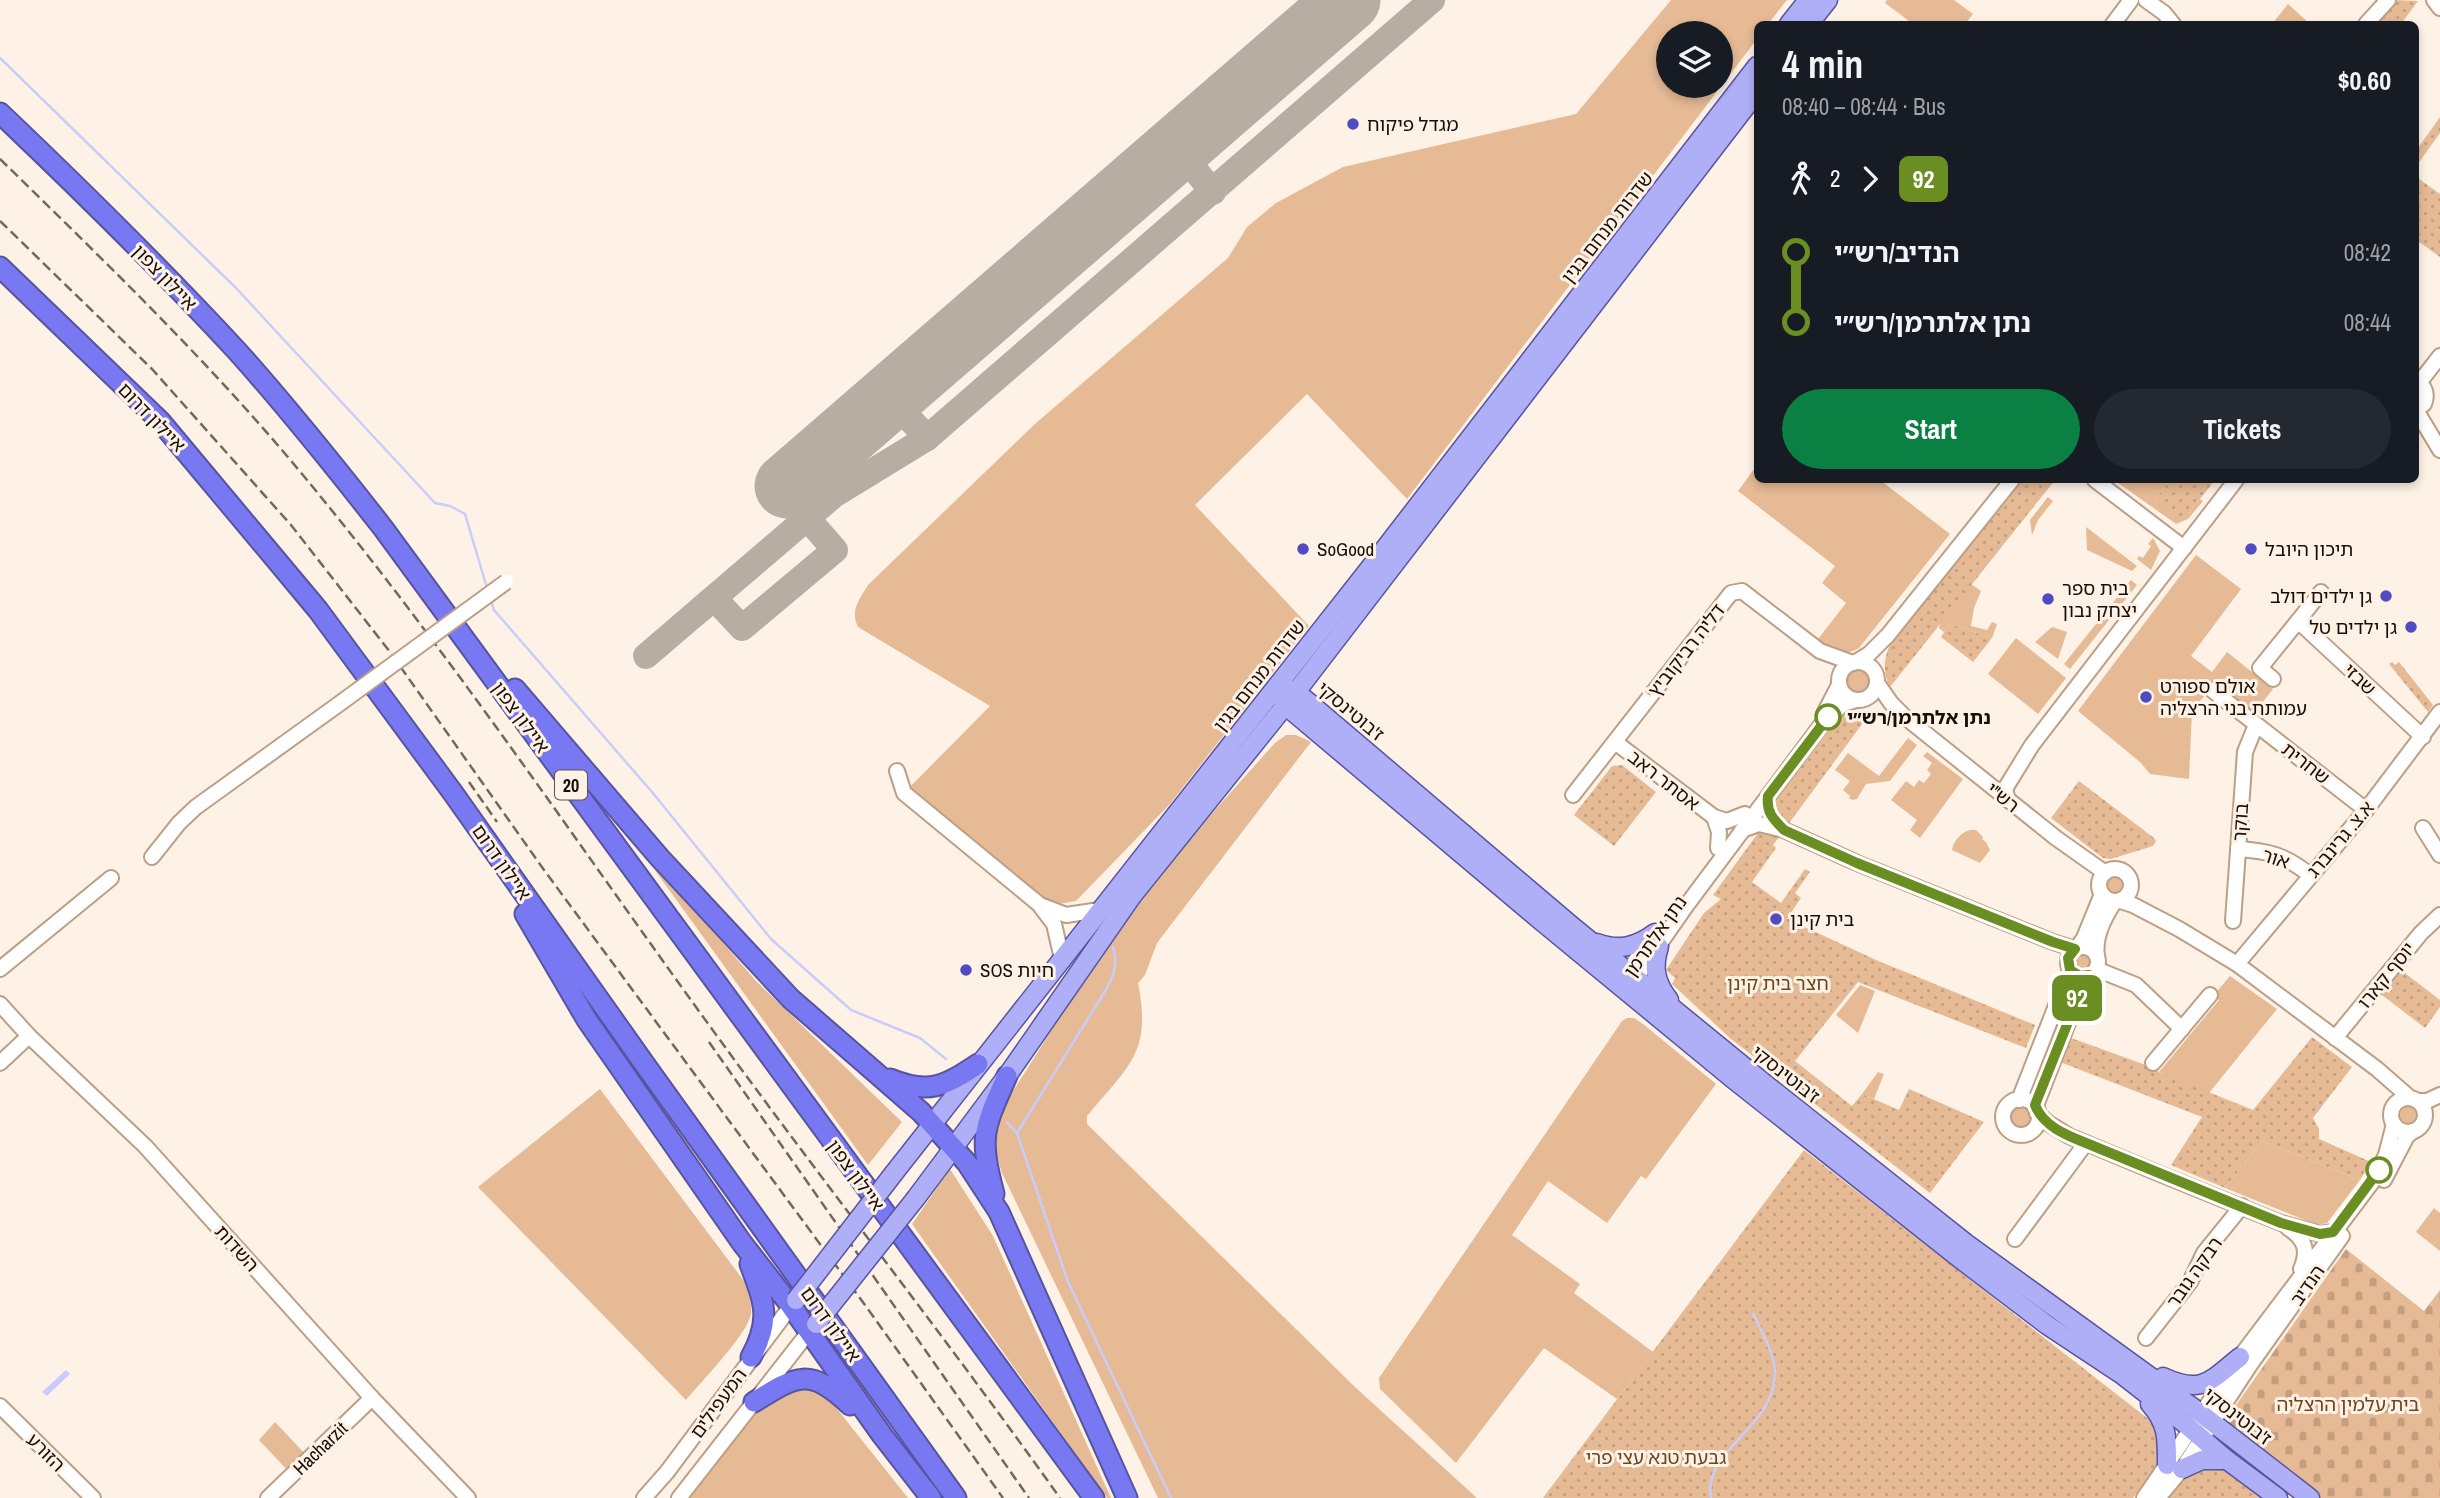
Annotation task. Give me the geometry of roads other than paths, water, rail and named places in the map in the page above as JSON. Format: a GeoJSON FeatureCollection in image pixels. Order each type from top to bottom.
{"type":"FeatureCollection","features":[{"type":"Feature","properties":{"kind":"highway","name":"איילון צפון"},"geometry":{"type":"LineString","coordinates":[[0,113],[147,257],[237,351],[313,438],[427,587],[1094,1498]]}},
{"type":"Feature","properties":{"kind":"highway","name":"איילון דרום"},"geometry":{"type":"LineString","coordinates":[[0,267],[160,422],[318,610],[453,793],[956,1498]]}},
{"type":"Feature","properties":{"kind":"highway"},"geometry":{"type":"LineString","coordinates":[[427,587],[659,857],[774,981],[934,1124],[980,1181],[999,1212],[1127,1498]]}},
{"type":"Feature","properties":{"kind":"highway"},"geometry":{"type":"LineString","coordinates":[[453,793],[587,1020],[742,1243],[793,1303],[882,1435],[931,1498]]}},
{"type":"Feature","properties":{"kind":"highway"},"geometry":{"type":"LineString","coordinates":[[881,1076],[907,1086],[927,1088],[947,1084],[978,1064]]}},
{"type":"Feature","properties":{"kind":"highway"},"geometry":{"type":"LineString","coordinates":[[999,1212],[987,1165],[984,1139],[988,1118],[1007,1076]]}},
{"type":"Feature","properties":{"kind":"highway"},"geometry":{"type":"LineString","coordinates":[[742,1243],[765,1310],[763,1331],[751,1357]]}},
{"type":"Feature","properties":{"kind":"highway"},"geometry":{"type":"LineString","coordinates":[[754,1402],[790,1381],[816,1380],[839,1395],[882,1435]]}},
{"type":"Feature","properties":{"kind":"main road"},"geometry":{"type":"LineString","coordinates":[[1791,21],[1808,0]]}},
{"type":"Feature","properties":{"kind":"main road"},"geometry":{"type":"LineString","coordinates":[[1811,21],[1828,0]]}},
{"type":"Feature","properties":{"kind":"main road","name":"שדרות מנחם בגין"},"geometry":{"type":"LineString","coordinates":[[793,1303],[1369,569],[1754,70]]}},
{"type":"Feature","properties":{"kind":"main road","name":"שדרות מנחם בגין"},"geometry":{"type":"LineString","coordinates":[[812,1329],[954,1148],[1007,1076],[1109,926],[1317,664],[1754,96]]}},
{"type":"Feature","properties":{"kind":"main road"},"geometry":{"type":"LineString","coordinates":[[1261,735],[1271,726],[1286,721],[1323,726],[1314,693],[1313,675],[1317,664]]}},
{"type":"Feature","properties":{"kind":"main road","name":"ז'בוטינסקי"},"geometry":{"type":"LineString","coordinates":[[1277,685],[1628,978],[1679,1014],[2201,1427],[2310,1498]]}},
{"type":"Feature","properties":{"kind":"main road","name":"ז'בוטינסקי"},"geometry":{"type":"LineString","coordinates":[[1323,726],[1586,937],[1732,1079],[2047,1325],[2126,1368]]}},
{"type":"Feature","properties":{"kind":"main road"},"geometry":{"type":"LineString","coordinates":[[1586,937],[1604,945],[1624,948],[1657,940],[1654,962],[1658,981],[1679,1014]]}},
{"type":"Feature","properties":{"kind":"main road"},"geometry":{"type":"LineString","coordinates":[[2126,1368],[2188,1387],[2207,1382],[2239,1357]]}},
{"type":"Feature","properties":{"kind":"main road"},"geometry":{"type":"LineString","coordinates":[[2126,1368],[2160,1415],[2174,1467],[2202,1460],[2227,1460]]}},
{"type":"Feature","properties":{"kind":"main road","name":"ז'בוטינסקי"},"geometry":{"type":"LineString","coordinates":[[2201,1427],[2227,1460],[2278,1498]]}},
{"type":"Feature","properties":{"kind":"street"},"geometry":{"type":"LineString","coordinates":[[2115,21],[2131,0]]}},
{"type":"Feature","properties":{"kind":"street"},"geometry":{"type":"LineString","coordinates":[[2146,0],[2171,21]]}},
{"type":"Feature","properties":{"kind":"street"},"geometry":{"type":"LineString","coordinates":[[2165,0],[2172,21]]}},
{"type":"Feature","properties":{"kind":"street"},"geometry":{"type":"LineString","coordinates":[[2366,21],[2378,0]]}},
{"type":"Feature","properties":{"kind":"street"},"geometry":{"type":"LineString","coordinates":[[2367,21],[2388,0]]}},
{"type":"Feature","properties":{"kind":"street"},"geometry":{"type":"LineString","coordinates":[[2434,0],[2440,8]]}},
{"type":"Feature","properties":{"kind":"street"},"geometry":{"type":"LineString","coordinates":[[2419,380],[2440,356]]}},
{"type":"Feature","properties":{"kind":"street"},"geometry":{"type":"LineString","coordinates":[[2419,384],[2425,389],[2426,399],[2419,407]]}},
{"type":"Feature","properties":{"kind":"street"},"geometry":{"type":"LineString","coordinates":[[2419,415],[2440,450]]}},
{"type":"Feature","properties":{"kind":"street"},"geometry":{"type":"LineString","coordinates":[[1888,635],[1880,653],[1873,693],[1859,700],[1847,697],[1839,683],[1843,669],[1869,654],[1888,635],[2010,483]]}},
{"type":"Feature","properties":{"kind":"street"},"geometry":{"type":"LineString","coordinates":[[1994,503],[2014,483]]}},
{"type":"Feature","properties":{"kind":"street"},"geometry":{"type":"LineString","coordinates":[[2008,800],[2005,789],[2032,745],[2234,483]]}},
{"type":"Feature","properties":{"kind":"street"},"geometry":{"type":"LineString","coordinates":[[2099,484],[2184,548]]}},
{"type":"Feature","properties":{"kind":"street"},"geometry":{"type":"LineString","coordinates":[[152,857],[179,823],[196,807],[506,582]]}},
{"type":"Feature","properties":{"kind":"street","name":"'דליה רביקוביץ"},"geometry":{"type":"LineString","coordinates":[[1573,795],[1731,593],[1742,591],[1820,651],[1855,663]]}},
{"type":"Feature","properties":{"kind":"street"},"geometry":{"type":"LineString","coordinates":[[2273,678],[2260,668],[2320,592]]}},
{"type":"Feature","properties":{"kind":"street","name":"שבזי"},"geometry":{"type":"LineString","coordinates":[[2298,621],[2423,737]]}},
{"type":"Feature","properties":{"kind":"street","name":"'דליה רביקוביץ"},"geometry":{"type":"LineString","coordinates":[[1820,651],[1839,683]]}},
{"type":"Feature","properties":{"kind":"street"},"geometry":{"type":"LineString","coordinates":[[1855,663],[1869,666],[1876,678]]}},
{"type":"Feature","properties":{"kind":"street","name":"רש\"י"},"geometry":{"type":"LineString","coordinates":[[1876,678],[1891,703],[1905,718],[2008,800],[2105,872]]}},
{"type":"Feature","properties":{"kind":"street","name":"נתן אלתרמן"},"geometry":{"type":"LineString","coordinates":[[1657,940],[1718,848],[1827,710],[1839,683]]}},
{"type":"Feature","properties":{"kind":"street","name":"שחרית"},"geometry":{"type":"LineString","coordinates":[[2212,690],[2366,810]]}},
{"type":"Feature","properties":{"kind":"street","name":"רש\"י"},"geometry":{"type":"LineString","coordinates":[[1859,700],[1905,718]]}},
{"type":"Feature","properties":{"kind":"street","name":"נתן אלתרמן"},"geometry":{"type":"LineString","coordinates":[[1628,978],[1686,906],[1822,724],[1843,704],[1859,700]]}},
{"type":"Feature","properties":{"kind":"street","name":"א.צ. גרינברג"},"geometry":{"type":"LineString","coordinates":[[2236,964],[2366,810],[2440,712]]}},
{"type":"Feature","properties":{"kind":"street","name":"בוקר"},"geometry":{"type":"LineString","coordinates":[[2233,921],[2245,752],[2256,724]]}},
{"type":"Feature","properties":{"kind":"street","name":"אסתר ראב"},"geometry":{"type":"LineString","coordinates":[[1615,742],[1714,817],[1727,821],[1745,814]]}},
{"type":"Feature","properties":{"kind":"street"},"geometry":{"type":"LineString","coordinates":[[1986,783],[1995,781],[2032,745]]}},
{"type":"Feature","properties":{"kind":"street"},"geometry":{"type":"LineString","coordinates":[[897,771],[905,793],[1040,905],[1054,924],[1062,959]]}},
{"type":"Feature","properties":{"kind":"street"},"geometry":{"type":"LineString","coordinates":[[1768,796],[1769,814],[1784,830]]}},
{"type":"Feature","properties":{"kind":"street","name":"אסתר ראב"},"geometry":{"type":"LineString","coordinates":[[1714,817],[1719,832],[1718,848]]}},
{"type":"Feature","properties":{"kind":"street"},"geometry":{"type":"LineString","coordinates":[[1742,830],[1759,824],[1784,830],[1857,863],[2053,942],[2076,948],[2088,947],[2094,967]]}},
{"type":"Feature","properties":{"kind":"street"},"geometry":{"type":"LineString","coordinates":[[2423,828],[2440,855]]}},
{"type":"Feature","properties":{"kind":"street","name":"אור"},"geometry":{"type":"LineString","coordinates":[[2238,849],[2267,851],[2281,856],[2310,875]]}},
{"type":"Feature","properties":{"kind":"street"},"geometry":{"type":"LineString","coordinates":[[2179,929],[2151,906],[2132,886],[2129,876],[2121,869],[2114,868],[2105,872],[2099,881],[2102,894],[2107,899],[2133,905],[2236,964],[2414,1099],[2425,1110],[2425,1119]]}},
{"type":"Feature","properties":{"kind":"street"},"geometry":{"type":"LineString","coordinates":[[0,969],[111,878]]}},
{"type":"Feature","properties":{"kind":"street"},"geometry":{"type":"LineString","coordinates":[[2028,1133],[2037,1124],[2036,1110],[2082,987],[2094,967],[2096,944],[2109,910],[2117,901],[2128,895],[2132,886]]}},
{"type":"Feature","properties":{"kind":"street"},"geometry":{"type":"LineString","coordinates":[[2019,1100],[2069,966],[2070,954],[2084,938],[2102,894]]}},
{"type":"Feature","properties":{"kind":"street"},"geometry":{"type":"LineString","coordinates":[[1040,905],[1066,915],[1100,910]]}},
{"type":"Feature","properties":{"kind":"street","name":"יוסף קארו"},"geometry":{"type":"LineString","coordinates":[[2335,1038],[2421,933],[2440,915]]}},
{"type":"Feature","properties":{"kind":"street"},"geometry":{"type":"LineString","coordinates":[[2007,923],[2050,949],[2080,976],[2094,967]]}},
{"type":"Feature","properties":{"kind":"street"},"geometry":{"type":"LineString","coordinates":[[2094,967],[2136,985],[2182,1029]]}},
{"type":"Feature","properties":{"kind":"street"},"geometry":{"type":"LineString","coordinates":[[2153,1063],[2210,995]]}},
{"type":"Feature","properties":{"kind":"street","name":"השדות"},"geometry":{"type":"LineString","coordinates":[[0,1004],[29,1037],[145,1146],[372,1398],[468,1498]]}},
{"type":"Feature","properties":{"kind":"street"},"geometry":{"type":"LineString","coordinates":[[0,1063],[29,1037]]}},
{"type":"Feature","properties":{"kind":"street"},"geometry":{"type":"LineString","coordinates":[[2369,1064],[2390,1095],[2393,1119],[2404,1132],[2421,1126],[2440,1104]]}},
{"type":"Feature","properties":{"kind":"street"},"geometry":{"type":"LineString","coordinates":[[2393,1119],[2395,1104],[2414,1099],[2427,1101],[2440,1095]]}},
{"type":"Feature","properties":{"kind":"street"},"geometry":{"type":"LineString","coordinates":[[2069,1136],[2048,1133],[2020,1135],[2012,1132],[2004,1122],[2005,1108],[2011,1102],[2029,1102],[2048,1122],[2069,1136],[2281,1223],[2320,1234],[2333,1232]]}},
{"type":"Feature","properties":{"kind":"street","name":"הנדיב"},"geometry":{"type":"LineString","coordinates":[[2201,1427],[2239,1357],[2382,1166],[2393,1119]]}},
{"type":"Feature","properties":{"kind":"street","name":"הנדיב"},"geometry":{"type":"LineString","coordinates":[[2201,1427],[2258,1354],[2386,1178],[2403,1142],[2413,1131]]}},
{"type":"Feature","properties":{"kind":"street"},"geometry":{"type":"LineString","coordinates":[[2015,1238],[2086,1143]]}},
{"type":"Feature","properties":{"kind":"street","name":"רבקה גובר"},"geometry":{"type":"LineString","coordinates":[[2146,1338],[2190,1282],[2204,1253],[2242,1206]]}},
{"type":"Feature","properties":{"kind":"street"},"geometry":{"type":"LineString","coordinates":[[2281,1223],[2299,1235],[2304,1244],[2305,1257],[2296,1280]]}},
{"type":"Feature","properties":{"kind":"street","name":"המעפילים"},"geometry":{"type":"LineString","coordinates":[[644,1498],[667,1472],[793,1303]]}},
{"type":"Feature","properties":{"kind":"street","name":"המעפילים"},"geometry":{"type":"LineString","coordinates":[[679,1498],[812,1329]]}},
{"type":"Feature","properties":{"kind":"street","name":"Hacharzit"},"geometry":{"type":"LineString","coordinates":[[268,1498],[372,1398]]}},
{"type":"Feature","properties":{"kind":"street","name":"הזורע"},"geometry":{"type":"LineString","coordinates":[[0,1406],[93,1498]]}},
{"type":"Feature","properties":{"kind":"street"},"geometry":{"type":"LineString","coordinates":[[2158,1498],[2174,1467],[2201,1427]]}},
{"type":"Feature","properties":{"kind":"street"},"geometry":{"type":"LineString","coordinates":[[2144,1498],[2174,1467]]}},
{"type":"Feature","properties":{"kind":"water"},"geometry":{"type":"Polygon","coordinates":[[[66,1370],[70,1374],[47,1396],[42,1392],[66,1370]]]}},
{"type":"Feature","properties":{"kind":"waterway"},"geometry":{"type":"LineString","coordinates":[[0,58],[235,287],[435,503],[450,506],[465,514],[487,588]]}},
{"type":"Feature","properties":{"kind":"waterway"},"geometry":{"type":"LineString","coordinates":[[491,601],[494,610],[652,792],[771,939],[851,1010],[920,1038],[946,1059]]}},
{"type":"Feature","properties":{"kind":"waterway"},"geometry":{"type":"LineString","coordinates":[[1017,1133],[1107,988],[1114,968],[1113,947]]}},
{"type":"Feature","properties":{"kind":"waterway"},"geometry":{"type":"LineString","coordinates":[[1007,1122],[1017,1133],[1068,1282],[1171,1498]]}},
{"type":"Feature","properties":{"kind":"waterway"},"geometry":{"type":"LineString","coordinates":[[1711,1498],[1711,1481],[1717,1467],[1751,1426],[1771,1395],[1775,1368],[1768,1344],[1753,1314]]}},
{"type":"Feature","properties":{"kind":"railway"},"geometry":{"type":"LineString","coordinates":[[0,159],[147,304],[218,379],[287,456],[344,526],[454,669],[717,1036],[1060,1498]]}},
{"type":"Feature","properties":{"kind":"railway"},"geometry":{"type":"LineString","coordinates":[[0,221],[152,369],[291,525],[390,652],[544,870],[865,1305],[1003,1498]]}},
{"type":"Feature","properties":{"kind":"railway"},"geometry":{"type":"LineString","coordinates":[[469,782],[497,822]]}},
{"type":"Feature","properties":{"kind":"railway"},"geometry":{"type":"LineString","coordinates":[[709,1042],[1029,1498]]}},
{"type":"Feature","properties":{"kind":"place","name":"מגדל פיקוח"},"geometry":{"type":"Point","coordinates":[1353,124]}},
{"type":"Feature","properties":{"kind":"place","name":"SoGood"},"geometry":{"type":"Point","coordinates":[1303,549]}},
{"type":"Feature","properties":{"kind":"place","name":"תיכון היובל"},"geometry":{"type":"Point","coordinates":[2251,549]}},
{"type":"Feature","properties":{"kind":"place","name":"גן ילדים דולב"},"geometry":{"type":"Point","coordinates":[2386,596]}},
{"type":"Feature","properties":{"kind":"place","name":"בית ספר יצחק נבון"},"geometry":{"type":"Point","coordinates":[2048,599]}},
{"type":"Feature","properties":{"kind":"place","name":"גן ילדים טל"},"geometry":{"type":"Point","coordinates":[2411,627]}},
{"type":"Feature","properties":{"kind":"place","name":"אולם ספורט עמותת בני הרצליה"},"geometry":{"type":"Point","coordinates":[2146,697]}},
{"type":"Feature","properties":{"kind":"place","name":"נתן אלתרמן/רש״י"},"geometry":{"type":"Point","coordinates":[1828,717]}},
{"type":"Feature","properties":{"kind":"place","name":"בית קינן"},"geometry":{"type":"Point","coordinates":[1776,919]}},
{"type":"Feature","properties":{"kind":"place","name":"SOS חיות"},"geometry":{"type":"Point","coordinates":[966,970]}},
{"type":"Feature","properties":{"kind":"park label","name":"חצר בית קינן"},"geometry":{"type":"Point","coordinates":[1778,983]}},
{"type":"Feature","properties":{"kind":"park label","name":"בית עלמין הרצליה"},"geometry":{"type":"Point","coordinates":[2348,1404]}},
{"type":"Feature","properties":{"kind":"park label","name":"גבעת טנא עצי פרי"},"geometry":{"type":"Point","coordinates":[1656,1457]}}]}
